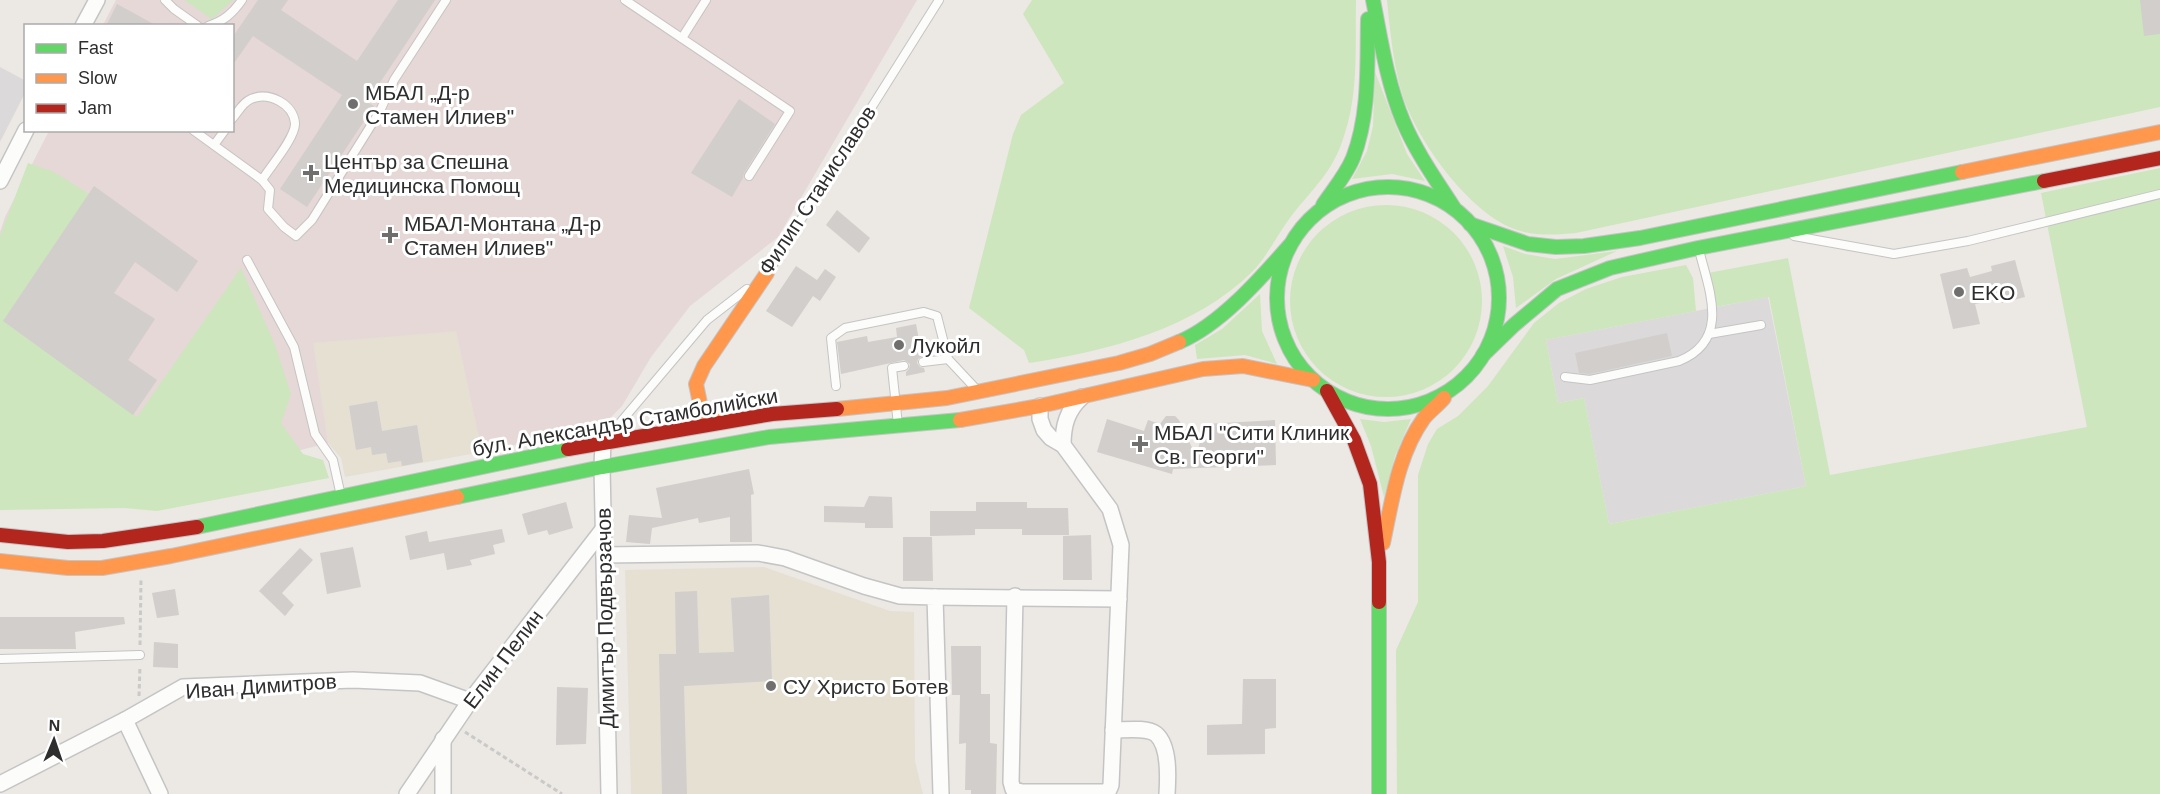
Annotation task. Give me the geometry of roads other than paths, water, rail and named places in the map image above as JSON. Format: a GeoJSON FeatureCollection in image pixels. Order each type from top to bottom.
{"type":"FeatureCollection","features":[{"type":"Feature","properties":{"kind":"main road"},"geometry":{"type":"LineString","coordinates":[[1370,0],[1402,119],[1422,157],[1456,211]]}},
{"type":"Feature","properties":{"kind":"main road"},"geometry":{"type":"LineString","coordinates":[[1317,213],[1345,174],[1359,140],[1366,74],[1370,0]]}},
{"type":"Feature","properties":{"kind":"main road"},"geometry":{"type":"LineString","coordinates":[[1470,224],[1526,243],[1553,247],[1582,247],[1652,236],[2160,132]]}},
{"type":"Feature","properties":{"kind":"main road"},"geometry":{"type":"LineString","coordinates":[[1379,562],[1399,469],[1413,436],[1425,418],[1483,355],[1557,289],[1610,268],[1698,248],[2160,158]]}},
{"type":"Feature","properties":{"kind":"main road"},"geometry":{"type":"LineString","coordinates":[[1317,213],[1342,197],[1356,192],[1386,188],[1401,188],[1430,196],[1456,211],[1470,224],[1488,250],[1497,281],[1497,319],[1483,355]]}},
{"type":"Feature","properties":{"kind":"main road","name":"бул. Александър Стамболийски"},"geometry":{"type":"LineString","coordinates":[[0,535],[68,542],[103,541],[173,531],[603,442],[772,414],[896,404],[979,392],[1119,363],[1150,354],[1186,339],[1212,322],[1261,278],[1317,213]]}},
{"type":"Feature","properties":{"kind":"main road"},"geometry":{"type":"LineString","coordinates":[[1290,244],[1277,287],[1278,316],[1287,345],[1302,370],[1313,380],[1327,391],[1359,405],[1394,409],[1427,402],[1458,384]]}},
{"type":"Feature","properties":{"kind":"main road"},"geometry":{"type":"LineString","coordinates":[[729,422],[706,414],[701,408],[696,384],[704,366],[767,273]]}},
{"type":"Feature","properties":{"kind":"main road"},"geometry":{"type":"LineString","coordinates":[[1040,406],[1052,393],[1061,388],[1119,363]]}},
{"type":"Feature","properties":{"kind":"main road"},"geometry":{"type":"LineString","coordinates":[[898,423],[966,418],[1040,406],[1203,369],[1243,366],[1313,380]]}},
{"type":"Feature","properties":{"kind":"main road"},"geometry":{"type":"LineString","coordinates":[[1327,391],[1354,440],[1370,484],[1379,562],[1379,794]]}},
{"type":"Feature","properties":{"kind":"main road"},"geometry":{"type":"LineString","coordinates":[[898,423],[956,407],[979,392]]}},
{"type":"Feature","properties":{"kind":"main road","name":"бул. Александър Стамболийски"},"geometry":{"type":"LineString","coordinates":[[0,561],[27,566],[68,568],[102,567],[142,561],[602,467],[769,437],[898,423]]}},
{"type":"Feature","properties":{"kind":"street"},"geometry":{"type":"LineString","coordinates":[[84,24],[97,0]]}},
{"type":"Feature","properties":{"kind":"street"},"geometry":{"type":"LineString","coordinates":[[0,181],[25,132]]}},
{"type":"Feature","properties":{"kind":"street"},"geometry":{"type":"LineString","coordinates":[[1063,445],[1063,433],[1068,415],[1072,406],[1082,397]]}},
{"type":"Feature","properties":{"kind":"street"},"geometry":{"type":"LineString","coordinates":[[1015,596],[1011,782],[1013,789],[1022,792],[1110,791],[1121,545],[1110,509],[1063,445],[1051,438],[1044,430],[1040,419],[1040,406]]}},
{"type":"Feature","properties":{"kind":"street","name":"Димитър Подвързачов"},"geometry":{"type":"LineString","coordinates":[[603,442],[609,794]]}},
{"type":"Feature","properties":{"kind":"street","name":"Елин Пелин"},"geometry":{"type":"LineString","coordinates":[[407,794],[470,701],[604,528]]}},
{"type":"Feature","properties":{"kind":"street"},"geometry":{"type":"LineString","coordinates":[[604,555],[758,553],[785,558],[900,596],[1119,599]]}},
{"type":"Feature","properties":{"kind":"street"},"geometry":{"type":"LineString","coordinates":[[935,597],[941,794]]}},
{"type":"Feature","properties":{"kind":"street","name":"Иван Димитров"},"geometry":{"type":"LineString","coordinates":[[0,784],[125,720],[183,687],[354,680],[420,683],[470,701]]}},
{"type":"Feature","properties":{"kind":"street"},"geometry":{"type":"LineString","coordinates":[[125,720],[160,794]]}},
{"type":"Feature","properties":{"kind":"street"},"geometry":{"type":"LineString","coordinates":[[1113,730],[1146,731],[1155,734],[1161,741],[1168,764],[1167,794]]}},
{"type":"Feature","properties":{"kind":"street"},"geometry":{"type":"LineString","coordinates":[[443,739],[443,794]]}},
{"type":"Feature","properties":{"kind":"lane"},"geometry":{"type":"LineString","coordinates":[[165,0],[195,24]]}},
{"type":"Feature","properties":{"kind":"lane"},"geometry":{"type":"LineString","coordinates":[[214,24],[233,13],[242,0]]}},
{"type":"Feature","properties":{"kind":"lane"},"geometry":{"type":"LineString","coordinates":[[196,132],[262,180],[270,190],[268,209],[284,227],[296,236],[312,220],[380,111],[394,80],[446,0]]}},
{"type":"Feature","properties":{"kind":"lane"},"geometry":{"type":"LineString","coordinates":[[625,0],[790,111],[749,176]]}},
{"type":"Feature","properties":{"kind":"lane"},"geometry":{"type":"LineString","coordinates":[[682,38],[706,0]]}},
{"type":"Feature","properties":{"kind":"lane","name":"Филип Станиславов"},"geometry":{"type":"LineString","coordinates":[[603,442],[707,320],[767,273],[939,0]]}},
{"type":"Feature","properties":{"kind":"lane"},"geometry":{"type":"LineString","coordinates":[[234,116],[251,99],[263,96],[274,98],[285,104],[290,111],[295,123],[293,134],[262,180]]}},
{"type":"Feature","properties":{"kind":"lane"},"geometry":{"type":"LineString","coordinates":[[214,146],[224,132]]}},
{"type":"Feature","properties":{"kind":"lane"},"geometry":{"type":"LineString","coordinates":[[1781,232],[1811,240],[1894,254],[1968,242],[2160,194]]}},
{"type":"Feature","properties":{"kind":"lane"},"geometry":{"type":"LineString","coordinates":[[1565,377],[1590,380],[1679,361],[1692,356],[1709,334],[1713,310],[1698,248]]}},
{"type":"Feature","properties":{"kind":"lane"},"geometry":{"type":"LineString","coordinates":[[247,260],[294,347],[315,434],[333,460],[341,498]]}},
{"type":"Feature","properties":{"kind":"lane"},"geometry":{"type":"LineString","coordinates":[[836,386],[831,338],[845,328],[924,312],[938,316],[948,358],[979,392]]}},
{"type":"Feature","properties":{"kind":"lane"},"geometry":{"type":"LineString","coordinates":[[1709,334],[1761,325]]}},
{"type":"Feature","properties":{"kind":"lane"},"geometry":{"type":"LineString","coordinates":[[923,363],[948,358]]}},
{"type":"Feature","properties":{"kind":"lane"},"geometry":{"type":"LineString","coordinates":[[898,423],[892,368],[904,366]]}},
{"type":"Feature","properties":{"kind":"lane"},"geometry":{"type":"LineString","coordinates":[[0,659],[140,656]]}},
{"type":"Feature","properties":{"kind":"place","name":"МБАЛ „Д-р Стамен Илиев\""},"geometry":{"type":"Point","coordinates":[353,104]}},
{"type":"Feature","properties":{"kind":"place","name":"Център за Спешна Медицинска Помощ"},"geometry":{"type":"Point","coordinates":[311,173]}},
{"type":"Feature","properties":{"kind":"place","name":"МБАЛ-Монтана „Д-р Стамен Илиев\""},"geometry":{"type":"Point","coordinates":[390,235]}},
{"type":"Feature","properties":{"kind":"place","name":"EKO"},"geometry":{"type":"Point","coordinates":[1959,292]}},
{"type":"Feature","properties":{"kind":"place","name":"Лукойл"},"geometry":{"type":"Point","coordinates":[899,345]}},
{"type":"Feature","properties":{"kind":"place","name":"МБАЛ \"Сити Клиник Св. Георги\""},"geometry":{"type":"Point","coordinates":[1140,444]}},
{"type":"Feature","properties":{"kind":"place","name":"СУ Христо Ботев"},"geometry":{"type":"Point","coordinates":[771,686]}}]}
